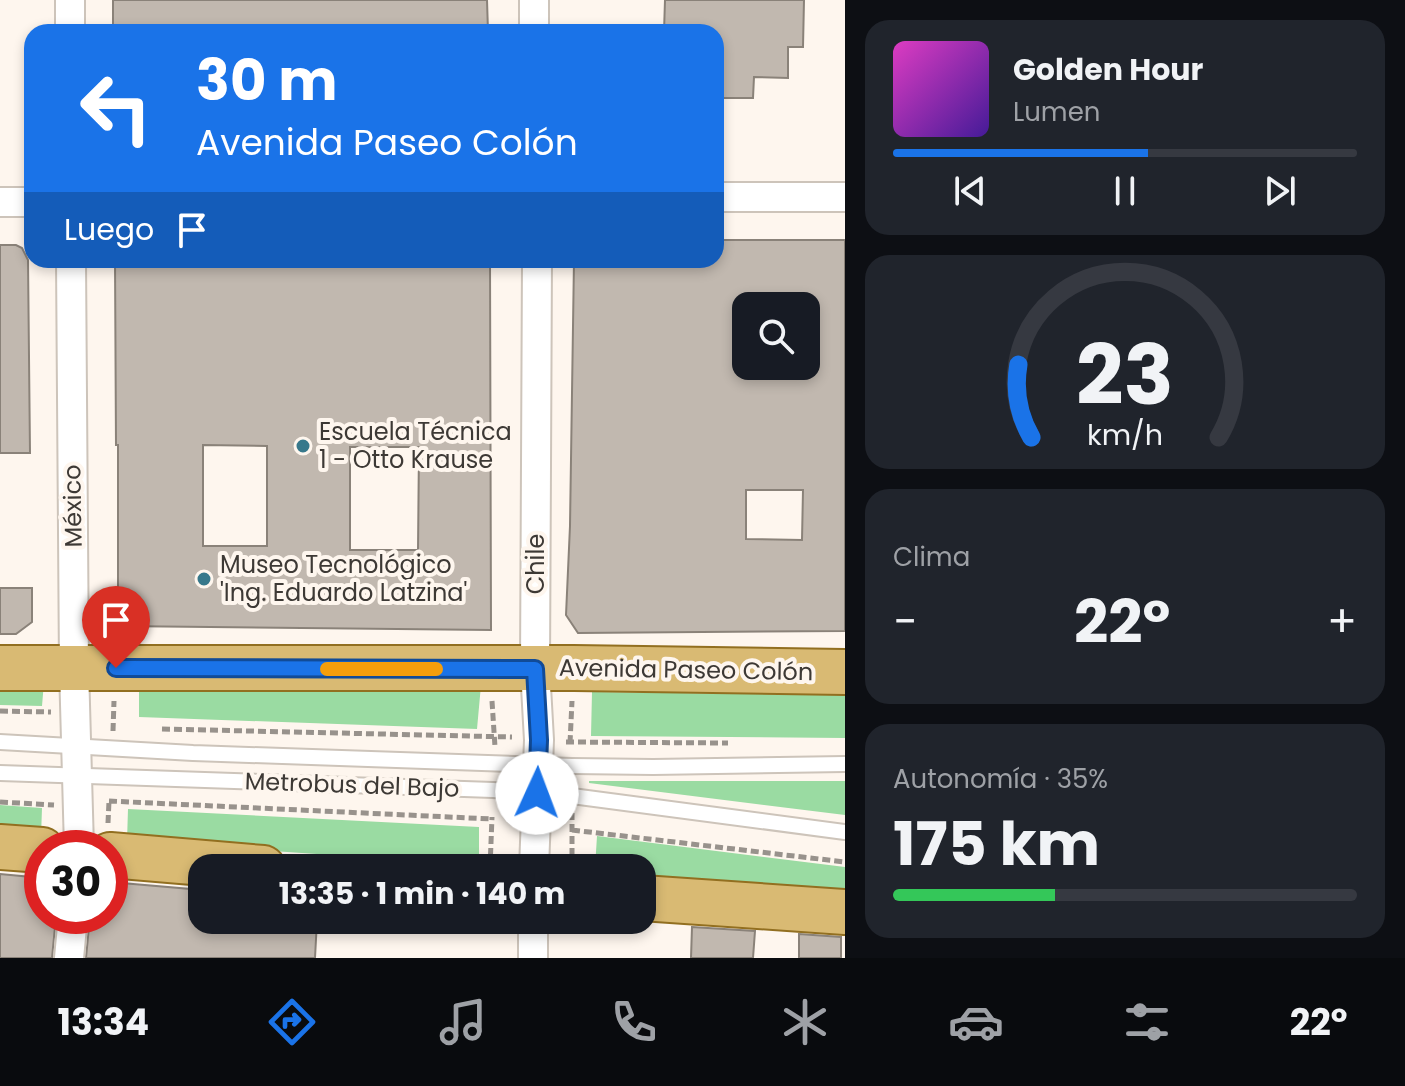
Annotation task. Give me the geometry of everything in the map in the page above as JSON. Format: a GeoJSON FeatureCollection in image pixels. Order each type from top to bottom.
{"type":"FeatureCollection","features":[{"type":"Feature","properties":{"kind":"main road","name":"Avenida Paseo Colón"},"geometry":{"type":"LineString","coordinates":[[0,668],[845,672]]}},
{"type":"Feature","properties":{"kind":"main road"},"geometry":{"type":"LineString","coordinates":[[0,847],[24,849]]}},
{"type":"Feature","properties":{"kind":"main road"},"geometry":{"type":"LineString","coordinates":[[128,857],[188,862]]}},
{"type":"Feature","properties":{"kind":"main road"},"geometry":{"type":"LineString","coordinates":[[656,899],[845,912]]}},
{"type":"Feature","properties":{"kind":"street"},"geometry":{"type":"LineString","coordinates":[[70,0],[70,24]]}},
{"type":"Feature","properties":{"kind":"street"},"geometry":{"type":"LineString","coordinates":[[534,0],[534,24]]}},
{"type":"Feature","properties":{"kind":"street"},"geometry":{"type":"LineString","coordinates":[[724,197],[845,197]]}},
{"type":"Feature","properties":{"kind":"street"},"geometry":{"type":"LineString","coordinates":[[0,202],[24,202]]}},
{"type":"Feature","properties":{"kind":"street","name":"México"},"geometry":{"type":"LineString","coordinates":[[71,268],[79,830]]}},
{"type":"Feature","properties":{"kind":"street","name":"Chile"},"geometry":{"type":"LineString","coordinates":[[535,854],[538,752],[535,669],[537,268]]}},
{"type":"Feature","properties":{"kind":"street"},"geometry":{"type":"LineString","coordinates":[[69,958],[71,934]]}},
{"type":"Feature","properties":{"kind":"street"},"geometry":{"type":"LineString","coordinates":[[533,934],[533,958]]}},
{"type":"Feature","properties":{"kind":"lane","name":"Metrobus del Bajo"},"geometry":{"type":"LineString","coordinates":[[0,742],[193,753],[538,752],[653,767],[845,764]]}},
{"type":"Feature","properties":{"kind":"lane","name":"Metrobus del Bajo"},"geometry":{"type":"LineString","coordinates":[[0,773],[537,793],[845,832]]}},
{"type":"Feature","properties":{"kind":"path"},"geometry":{"type":"LineString","coordinates":[[0,711],[54,712]]}},
{"type":"Feature","properties":{"kind":"path"},"geometry":{"type":"LineString","coordinates":[[161,728],[495,736],[538,752],[570,742],[738,743]]}},
{"type":"Feature","properties":{"kind":"path"},"geometry":{"type":"LineString","coordinates":[[109,801],[492,819]]}},
{"type":"Feature","properties":{"kind":"path"},"geometry":{"type":"LineString","coordinates":[[0,802],[55,805]]}},
{"type":"Feature","properties":{"kind":"path"},"geometry":{"type":"LineString","coordinates":[[572,830],[845,862]]}},
{"type":"Feature","properties":{"kind":"green space"},"geometry":{"type":"Polygon","coordinates":[[[0,682],[44,682],[42,706],[0,705],[0,682]]]}},
{"type":"Feature","properties":{"kind":"green space"},"geometry":{"type":"Polygon","coordinates":[[[139,683],[481,685],[477,729],[139,717],[139,683]]]}},
{"type":"Feature","properties":{"kind":"green space"},"geometry":{"type":"Polygon","coordinates":[[[592,692],[845,695],[845,738],[591,736],[592,692]]]}},
{"type":"Feature","properties":{"kind":"green space"},"geometry":{"type":"Polygon","coordinates":[[[845,781],[845,815],[589,783],[845,781]]]}},
{"type":"Feature","properties":{"kind":"green space"},"geometry":{"type":"Polygon","coordinates":[[[0,805],[42,808],[41,830],[24,830],[24,836],[0,834],[0,805]]]}},
{"type":"Feature","properties":{"kind":"green space"},"geometry":{"type":"Polygon","coordinates":[[[128,809],[479,827],[479,854],[318,854],[128,841],[128,809]]]}},
{"type":"Feature","properties":{"kind":"green space"},"geometry":{"type":"Polygon","coordinates":[[[597,836],[845,867],[845,892],[656,877],[656,854],[596,854],[597,836]]]}},
{"type":"Feature","properties":{"kind":"building"},"geometry":{"type":"Polygon","coordinates":[[[113,0],[487,0],[488,24],[113,24],[113,0]]]}},
{"type":"Feature","properties":{"kind":"building"},"geometry":{"type":"Polygon","coordinates":[[[665,0],[804,0],[803,47],[788,47],[788,78],[754,77],[753,98],[724,98],[724,24],[664,24],[665,0]]]}},
{"type":"Feature","properties":{"kind":"building"},"geometry":{"type":"Polygon","coordinates":[[[724,240],[845,240],[845,631],[578,633],[566,615],[574,268],[724,268],[724,240]],[[746,490],[746,539],[802,540],[803,490],[746,490]]]}},
{"type":"Feature","properties":{"kind":"building"},"geometry":{"type":"Polygon","coordinates":[[[0,245],[16,245],[22,248],[24,268],[28,268],[30,453],[0,453],[0,245]]]}},
{"type":"Feature","properties":{"kind":"building","name":"Escuela Técnica 1 - Otto Krause"},"geometry":{"type":"Polygon","coordinates":[[[115,268],[490,268],[491,630],[118,626],[115,268]],[[203,445],[203,546],[267,546],[267,446],[203,445]],[[350,447],[350,550],[418,550],[419,447],[350,447]]]}},
{"type":"Feature","properties":{"kind":"building"},"geometry":{"type":"Polygon","coordinates":[[[0,588],[32,588],[32,622],[16,634],[0,634],[0,588]]]}},
{"type":"Feature","properties":{"kind":"building"},"geometry":{"type":"Polygon","coordinates":[[[0,874],[24,876],[24,934],[54,934],[52,958],[0,958],[0,874]]]}},
{"type":"Feature","properties":{"kind":"building"},"geometry":{"type":"Polygon","coordinates":[[[128,884],[188,889],[188,934],[316,934],[315,958],[86,958],[88,934],[128,934],[128,884]]]}},
{"type":"Feature","properties":{"kind":"building"},"geometry":{"type":"Polygon","coordinates":[[[692,927],[755,931],[753,958],[691,958],[692,927]]]}},
{"type":"Feature","properties":{"kind":"building"},"geometry":{"type":"Polygon","coordinates":[[[799,934],[841,937],[841,958],[799,958],[799,934]]]}},
{"type":"Feature","properties":{"kind":"slow traffic"},"geometry":{"type":"LineString","coordinates":[[327,669],[436,669]]}},
{"type":"Feature","properties":{"kind":"place","name":"Escuela Técnica 1 - Otto Krause"},"geometry":{"type":"Point","coordinates":[303,446]}},
{"type":"Feature","properties":{"kind":"place","name":"Museo Tecnológico 'Ing. Eduardo Latzina'"},"geometry":{"type":"Point","coordinates":[204,579]}},
{"type":"Feature","properties":{"kind":"route"},"geometry":{"type":"LineString","coordinates":[[116,668],[535,669],[539,740],[537,793]]}}]}
